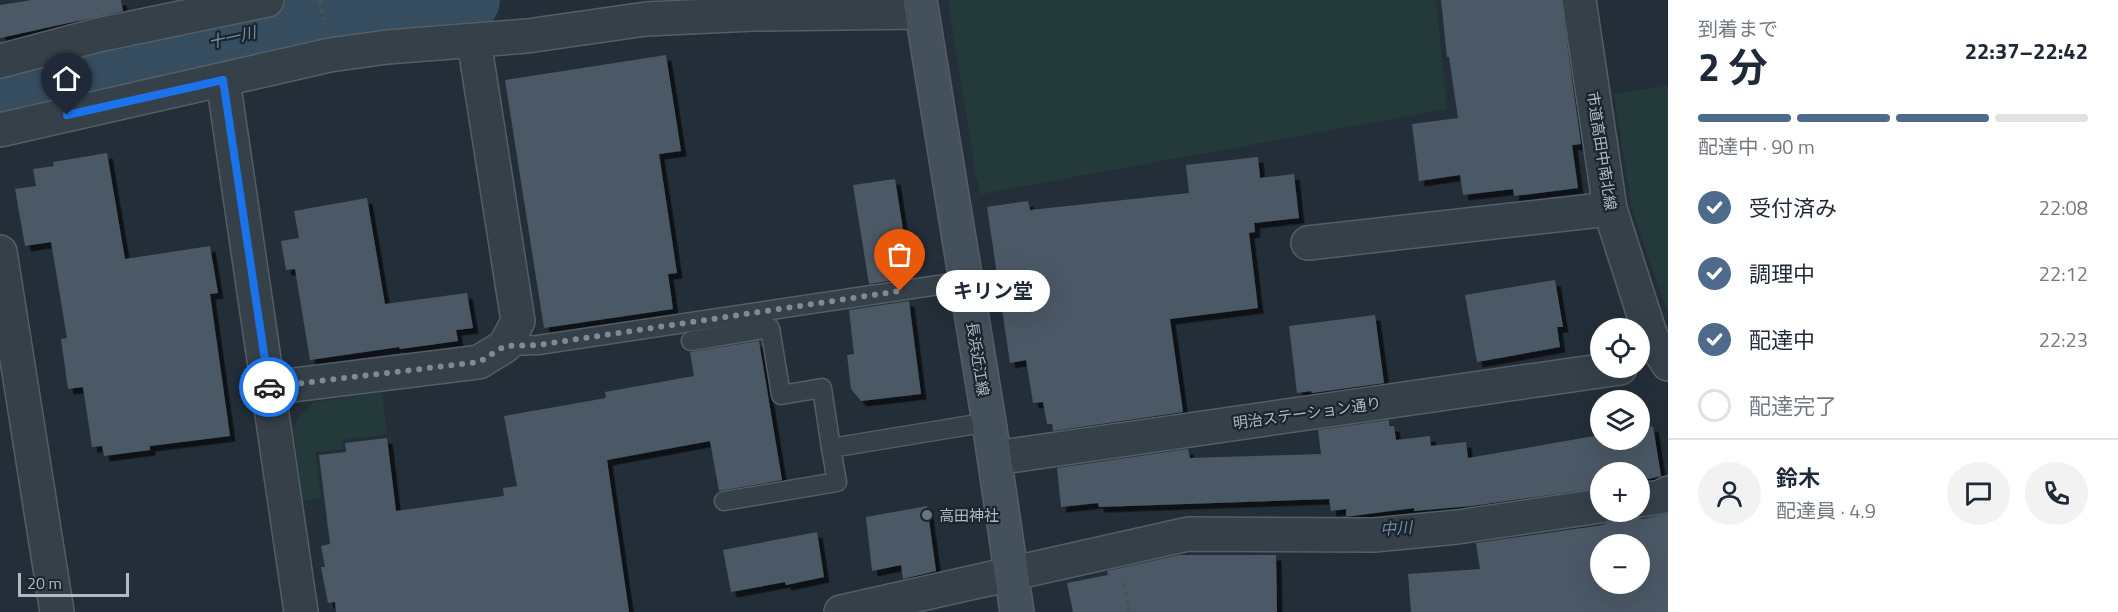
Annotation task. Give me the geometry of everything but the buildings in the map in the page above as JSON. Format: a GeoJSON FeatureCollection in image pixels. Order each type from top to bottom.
{"type":"FeatureCollection","features":[{"type":"Feature","properties":{"kind":"main road","name":"長浜近江線"},"geometry":{"type":"LineString","coordinates":[[921,6],[995,458],[1017,612]]}},
{"type":"Feature","properties":{"kind":"street"},"geometry":{"type":"LineString","coordinates":[[0,61],[98,35],[267,0]]}},
{"type":"Feature","properties":{"kind":"street","name":"市道高田中南北線"},"geometry":{"type":"LineString","coordinates":[[1579,0],[1610,209],[1651,337],[1668,362]]}},
{"type":"Feature","properties":{"kind":"street"},"geometry":{"type":"LineString","coordinates":[[0,130],[330,55],[387,47],[527,36],[668,17],[884,11],[921,6]]}},
{"type":"Feature","properties":{"kind":"street"},"geometry":{"type":"LineString","coordinates":[[269,388],[479,362],[505,346],[518,321],[474,41]]}},
{"type":"Feature","properties":{"kind":"street"},"geometry":{"type":"LineString","coordinates":[[223,80],[301,612]]}},
{"type":"Feature","properties":{"kind":"street"},"geometry":{"type":"LineString","coordinates":[[1308,243],[1610,209]]}},
{"type":"Feature","properties":{"kind":"street"},"geometry":{"type":"LineString","coordinates":[[0,252],[57,612]]}},
{"type":"Feature","properties":{"kind":"street"},"geometry":{"type":"LineString","coordinates":[[1650,364],[1668,362]]}},
{"type":"Feature","properties":{"kind":"street","name":"明治ステーション通り"},"geometry":{"type":"LineString","coordinates":[[995,458],[1590,372]]}},
{"type":"Feature","properties":{"kind":"street"},"geometry":{"type":"LineString","coordinates":[[1650,499],[1668,493]]}},
{"type":"Feature","properties":{"kind":"street"},"geometry":{"type":"LineString","coordinates":[[841,612],[1188,534],[1374,535],[1457,527],[1590,507]]}},
{"type":"Feature","properties":{"kind":"lane"},"geometry":{"type":"LineString","coordinates":[[505,346],[538,345],[945,284]]}},
{"type":"Feature","properties":{"kind":"lane"},"geometry":{"type":"LineString","coordinates":[[691,341],[770,328],[781,395],[822,388],[837,482],[724,501]]}},
{"type":"Feature","properties":{"kind":"lane"},"geometry":{"type":"LineString","coordinates":[[831,448],[989,422]]}},
{"type":"Feature","properties":{"kind":"green space"},"geometry":{"type":"Polygon","coordinates":[[[948,0],[1436,0],[1447,109],[981,194],[976,177],[948,0]]]}},
{"type":"Feature","properties":{"kind":"green space"},"geometry":{"type":"Polygon","coordinates":[[[1668,86],[1668,314],[1632,209],[1614,94],[1668,86]]]}},
{"type":"Feature","properties":{"kind":"green space"},"geometry":{"type":"Polygon","coordinates":[[[382,392],[387,434],[342,440],[343,449],[315,452],[321,498],[303,501],[293,429],[298,419],[314,402],[382,392]]]}},
{"type":"Feature","properties":{"kind":"waterway","name":"十一川"},"geometry":{"type":"LineString","coordinates":[[0,89],[366,7],[467,0]]}},
{"type":"Feature","properties":{"kind":"way so far"},"geometry":{"type":"LineString","coordinates":[[269,387],[479,362],[505,346],[538,345],[900,291]]}},
{"type":"Feature","properties":{"kind":"place","name":"キリン堂"},"geometry":{"type":"Point","coordinates":[900,291]}},
{"type":"Feature","properties":{"kind":"place","name":"高田神社"},"geometry":{"type":"Point","coordinates":[927,515]}},
{"type":"Feature","properties":{"kind":"route"},"geometry":{"type":"LineString","coordinates":[[67,115],[223,80],[269,387]]}},
{"type":"Feature","properties":{"kind":"water label","name":"中川"},"geometry":{"type":"Point","coordinates":[1396,528]}}]}
